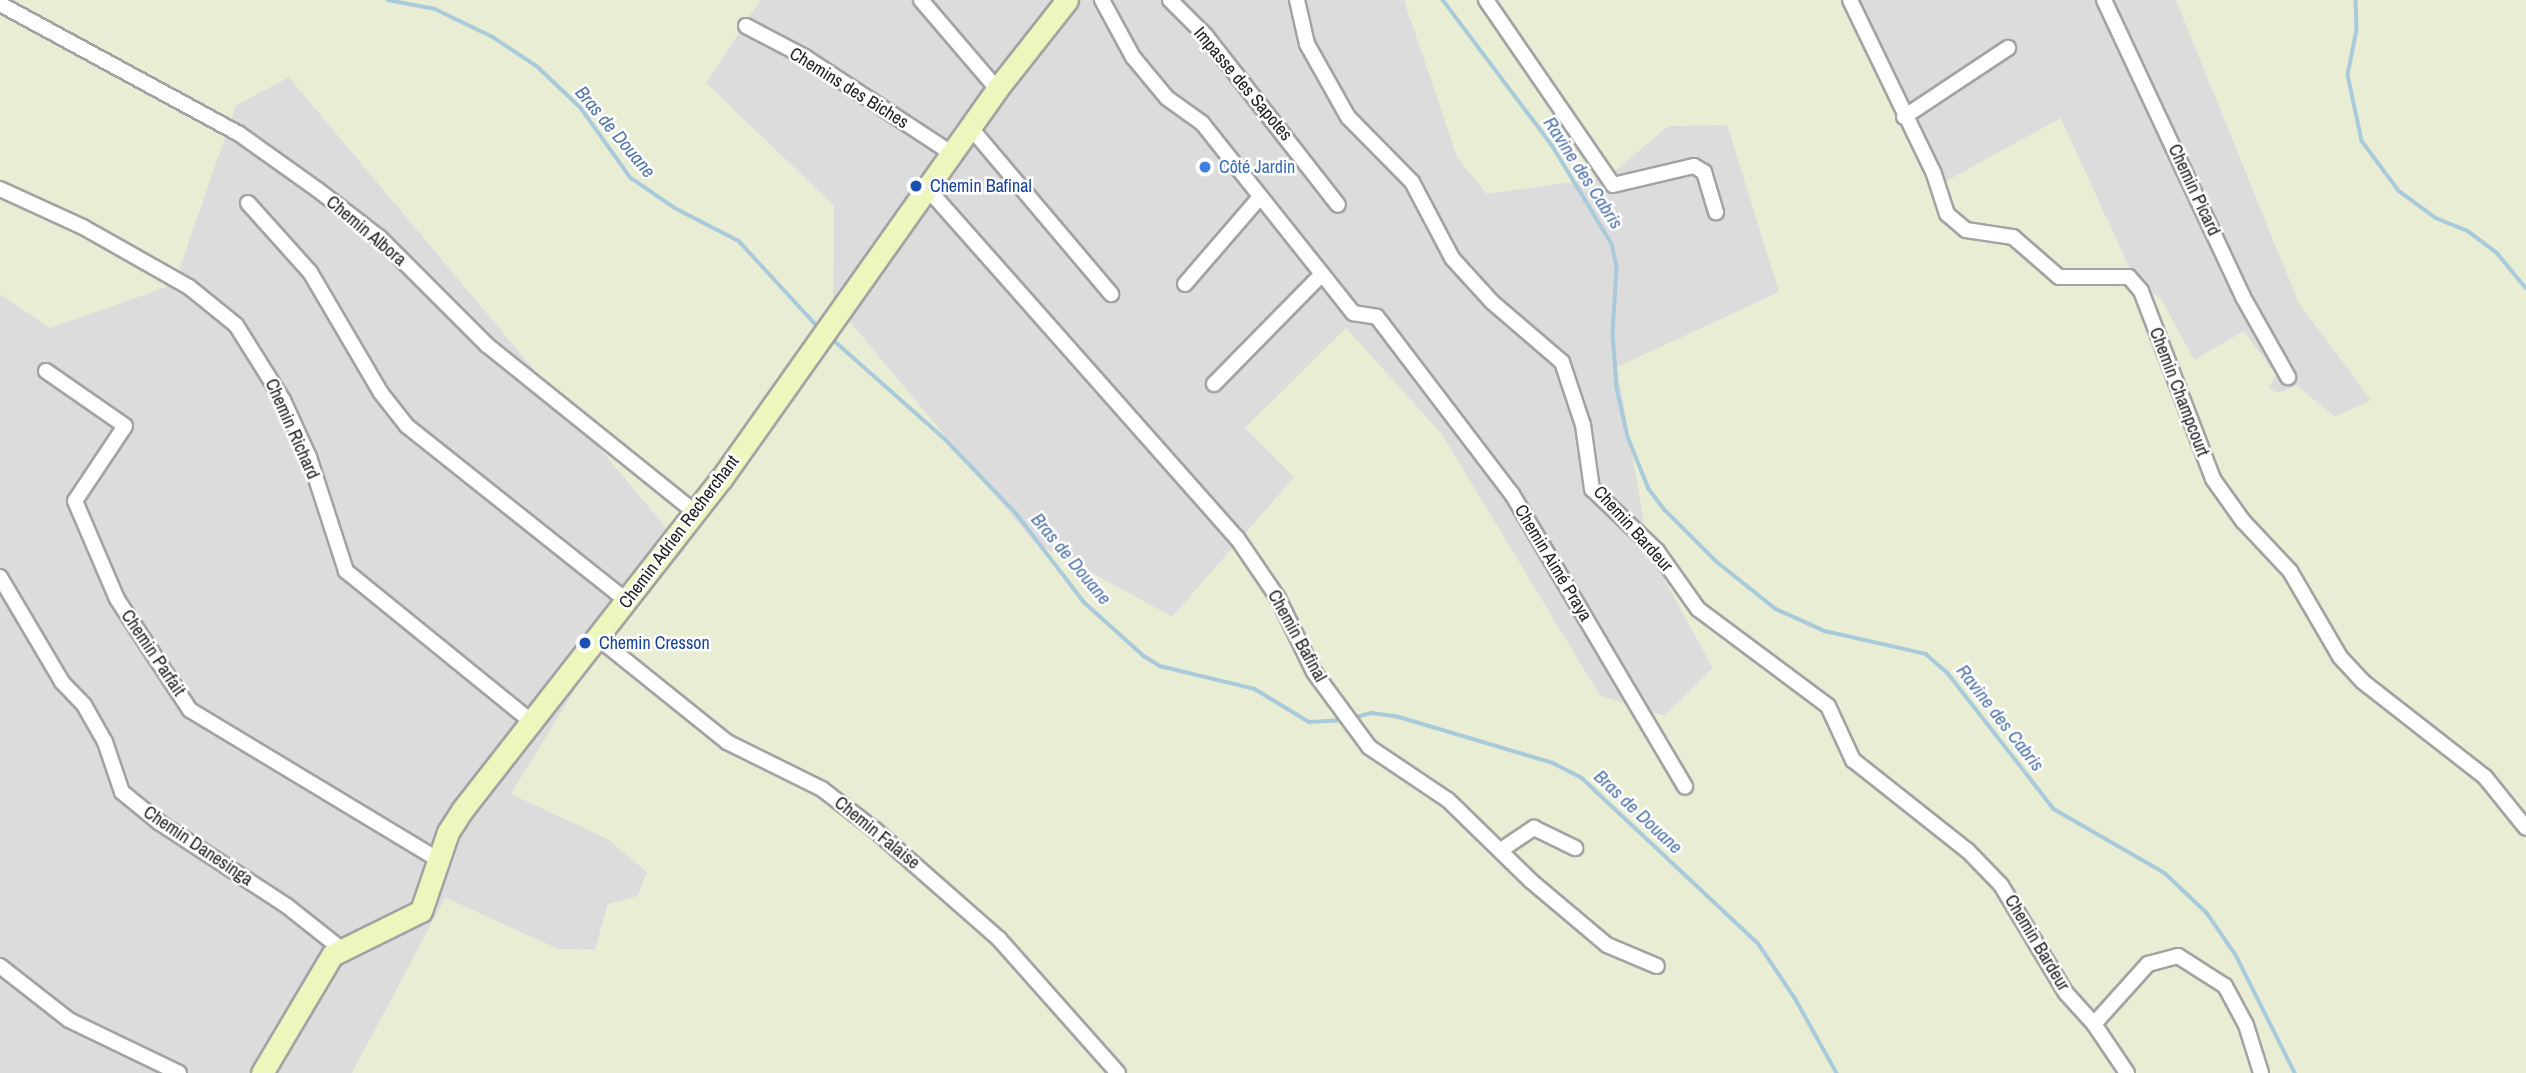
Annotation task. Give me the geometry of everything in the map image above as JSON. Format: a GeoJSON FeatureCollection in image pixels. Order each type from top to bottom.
{"type":"FeatureCollection","features":[{"type":"Feature","properties":{"kind":"main road","name":"Chemin Adrien Recherchant"},"geometry":{"type":"LineString","coordinates":[[262,1073],[317,973],[340,948],[421,911],[439,860],[463,809],[599,639],[695,512],[997,89],[1067,0]]}},
{"type":"Feature","properties":{"kind":"street"},"geometry":{"type":"LineString","coordinates":[[921,0],[997,89]]}},
{"type":"Feature","properties":{"kind":"street","name":"Chemin Aimé Praya"},"geometry":{"type":"LineString","coordinates":[[1102,0],[1133,57],[1167,98],[1202,123],[1353,313],[1377,317],[1512,494],[1685,787]]}},
{"type":"Feature","properties":{"kind":"street","name":"Impasse des Sapotes"},"geometry":{"type":"LineString","coordinates":[[1170,0],[1206,36],[1338,205]]}},
{"type":"Feature","properties":{"kind":"street","name":"Chemin Bardeur"},"geometry":{"type":"LineString","coordinates":[[1297,0],[1307,44],[1349,117],[1412,182],[1452,258],[1492,302],[1562,362],[1583,425],[1592,489],[1657,551],[1698,609],[1828,706],[1853,760],[1968,851],[2001,885],[2066,993],[2094,1024],[2127,1073]]}},
{"type":"Feature","properties":{"kind":"street"},"geometry":{"type":"LineString","coordinates":[[1486,0],[1613,186],[1693,166],[1704,172],[1716,212]]}},
{"type":"Feature","properties":{"kind":"street","name":"Chemin Champcourt"},"geometry":{"type":"LineString","coordinates":[[1850,0],[1955,223],[1978,233],[2013,237],[2059,277],[2130,277],[2141,291],[2213,479],[2243,521],[2290,571],[2340,657],[2362,681],[2485,778],[2526,828]]}},
{"type":"Feature","properties":{"kind":"street","name":"Chemin Picard"},"geometry":{"type":"LineString","coordinates":[[2104,0],[2243,297],[2287,377]]}},
{"type":"Feature","properties":{"kind":"street","name":"Chemin Albora"},"geometry":{"type":"LineString","coordinates":[[0,4],[238,132],[318,190],[380,238],[487,345],[695,512]]}},
{"type":"Feature","properties":{"kind":"street","name":"Chemins des Biches"},"geometry":{"type":"LineString","coordinates":[[746,26],[805,57],[951,153]]}},
{"type":"Feature","properties":{"kind":"street"},"geometry":{"type":"LineString","coordinates":[[1904,117],[2008,48]]}},
{"type":"Feature","properties":{"kind":"street"},"geometry":{"type":"LineString","coordinates":[[970,127],[1111,294]]}},
{"type":"Feature","properties":{"kind":"street","name":"Chemin Bafinal"},"geometry":{"type":"LineString","coordinates":[[927,188],[1237,538],[1278,598],[1305,658],[1353,730],[1385,760],[1415,775],[1448,800],[1607,945],[1657,966]]}},
{"type":"Feature","properties":{"kind":"street","name":"Chemin Richard"},"geometry":{"type":"LineString","coordinates":[[0,189],[83,227],[189,287],[236,325],[283,400],[309,457],[346,571],[532,722]]}},
{"type":"Feature","properties":{"kind":"street"},"geometry":{"type":"LineString","coordinates":[[1185,284],[1259,197]]}},
{"type":"Feature","properties":{"kind":"street"},"geometry":{"type":"LineString","coordinates":[[248,203],[310,272],[381,393],[407,426],[627,601]]}},
{"type":"Feature","properties":{"kind":"street"},"geometry":{"type":"LineString","coordinates":[[1214,384],[1322,274]]}},
{"type":"Feature","properties":{"kind":"street","name":"Chemin Parfait"},"geometry":{"type":"LineString","coordinates":[[46,371],[125,426],[75,501],[117,599],[190,710],[439,860]]}},
{"type":"Feature","properties":{"kind":"street","name":"Chemin Danesinga"},"geometry":{"type":"LineString","coordinates":[[0,578],[62,682],[84,705],[105,742],[122,792],[160,823],[287,906],[340,948]]}},
{"type":"Feature","properties":{"kind":"street","name":"Chemin Falaise"},"geometry":{"type":"LineString","coordinates":[[599,639],[727,742],[822,789],[875,830],[999,939],[1118,1073]]}},
{"type":"Feature","properties":{"kind":"street"},"geometry":{"type":"LineString","coordinates":[[1501,850],[1534,828],[1575,848]]}},
{"type":"Feature","properties":{"kind":"street"},"geometry":{"type":"LineString","coordinates":[[2094,1024],[2148,964],[2178,956],[2225,986],[2246,1025],[2260,1073]]}},
{"type":"Feature","properties":{"kind":"street"},"geometry":{"type":"LineString","coordinates":[[0,966],[69,1020],[178,1073]]}},
{"type":"Feature","properties":{"kind":"shaded area"},"geometry":{"type":"Polygon","coordinates":[[[760,0],[1404,0],[1458,159],[1608,177],[1668,126],[1727,124],[1780,292],[1649,551],[1713,668],[1665,716],[1600,696],[1441,433],[1245,428],[1295,477],[1172,617],[1034,542],[833,302],[834,206],[706,83],[760,0]]]}},
{"type":"Feature","properties":{"kind":"shaded area"},"geometry":{"type":"Polygon","coordinates":[[[1850,0],[2176,0],[2299,303],[2372,401],[2335,417],[2297,386],[2277,393],[2194,360],[2161,299],[2135,281],[2109,222],[1946,182],[1939,185],[1850,0]]]}},
{"type":"Feature","properties":{"kind":"shaded area"},"geometry":{"type":"Polygon","coordinates":[[[289,77],[685,550],[603,644],[511,794],[608,839],[647,872],[638,896],[608,904],[595,950],[558,949],[446,898],[352,1073],[0,1073],[0,294],[50,328],[174,284],[236,105],[289,77]]]}},
{"type":"Feature","properties":{"kind":"green space"},"geometry":{"type":"Polygon","coordinates":[[[0,0],[760,0],[706,83],[834,206],[833,302],[1034,542],[1173,617],[1294,477],[1245,428],[1346,328],[1441,433],[1599,695],[1664,716],[1713,668],[1649,551],[1617,367],[1779,292],[1727,125],[1668,126],[1608,177],[1487,194],[1458,159],[1404,0],[1850,0],[1939,185],[2061,118],[2135,281],[2161,299],[2194,360],[2244,331],[2276,375],[2269,388],[2278,393],[2297,386],[2335,417],[2371,400],[2299,303],[2176,0],[2526,0],[2526,1073],[352,1073],[445,898],[558,949],[595,950],[608,904],[638,896],[647,872],[608,839],[511,794],[603,644],[685,549],[289,77],[236,105],[174,284],[50,328],[0,294],[0,0]]]}},
{"type":"Feature","properties":{"kind":"waterway","name":"Bras de Douane"},"geometry":{"type":"LineString","coordinates":[[388,0],[435,9],[493,37],[538,67],[581,108],[631,178],[675,208],[739,241],[818,327]]}},
{"type":"Feature","properties":{"kind":"waterway","name":"Ravine des Cabris"},"geometry":{"type":"LineString","coordinates":[[1443,0],[1552,145],[1612,244],[1617,268],[1613,333],[1617,388],[1628,437],[1649,489],[1665,510],[1716,561],[1776,609],[1825,631],[1926,654],[1947,672],[2054,809],[2165,873],[2207,913],[2236,955],[2295,1073]]}},
{"type":"Feature","properties":{"kind":"waterway"},"geometry":{"type":"LineString","coordinates":[[2356,0],[2357,30],[2348,75],[2362,141],[2399,191],[2436,218],[2468,231],[2498,254],[2526,288]]}},
{"type":"Feature","properties":{"kind":"waterway","name":"Bras de Douane"},"geometry":{"type":"LineString","coordinates":[[829,336],[944,438],[1016,513],[1084,602],[1144,656],[1160,666],[1255,689],[1309,722],[1345,720]]}},
{"type":"Feature","properties":{"kind":"waterway","name":"Bras de Douane"},"geometry":{"type":"LineString","coordinates":[[1352,718],[1372,713],[1399,717],[1553,763],[1582,778],[1758,943],[1795,998],[1837,1073]]}},
{"type":"Feature","properties":{"kind":"place","name":"Côté Jardin"},"geometry":{"type":"Point","coordinates":[1205,167]}},
{"type":"Feature","properties":{"kind":"place","name":"Chemin Bafinal"},"geometry":{"type":"Point","coordinates":[916,186]}},
{"type":"Feature","properties":{"kind":"place","name":"Chemin Cresson"},"geometry":{"type":"Point","coordinates":[585,643]}}]}
